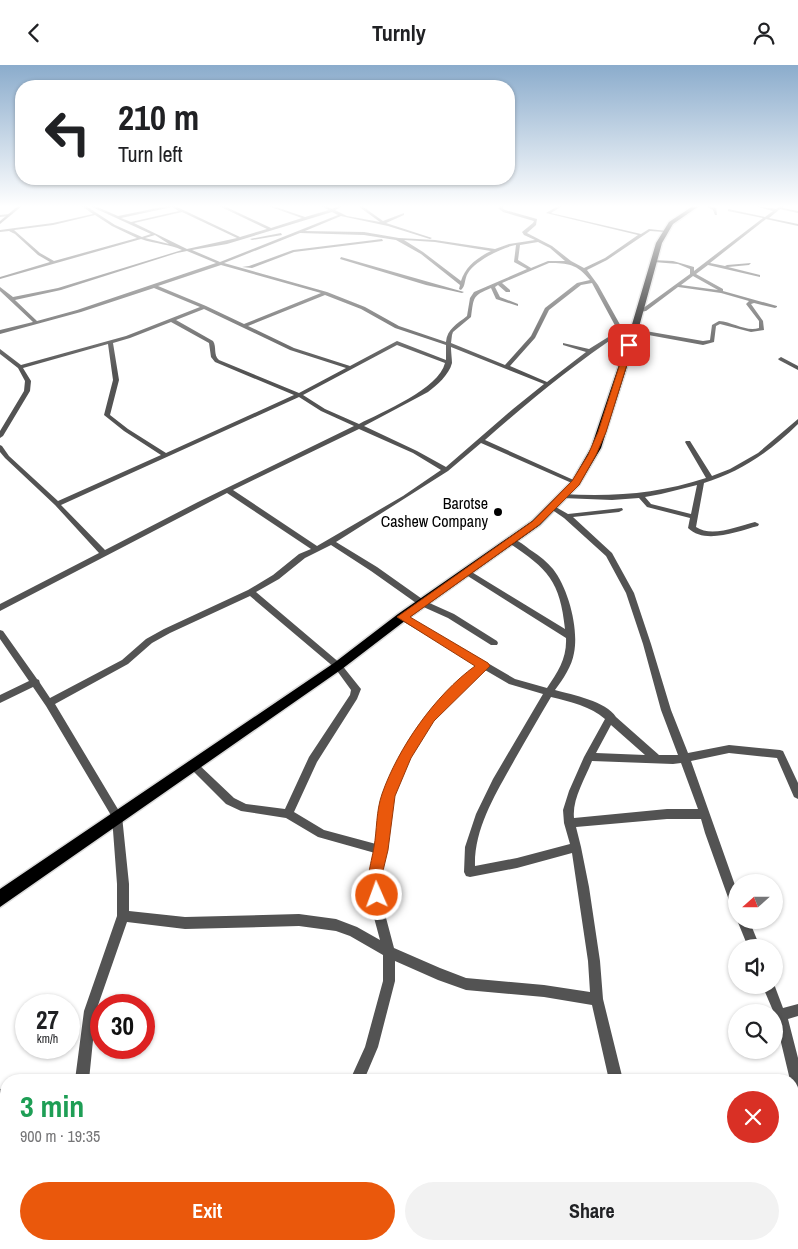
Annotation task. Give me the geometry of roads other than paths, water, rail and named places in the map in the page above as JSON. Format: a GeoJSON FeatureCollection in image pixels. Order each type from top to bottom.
{"type":"FeatureCollection","features":[{"type":"Feature","properties":{"kind":"main road"},"geometry":{"type":"LineString","coordinates":[[0,899],[338,665],[402,617],[536,523],[576,483],[592,455],[602,432],[654,261]]}},
{"type":"Feature","properties":{"kind":"street"},"geometry":{"type":"LineString","coordinates":[[0,278],[60,261]]}},
{"type":"Feature","properties":{"kind":"street"},"geometry":{"type":"LineString","coordinates":[[11,299],[59,289],[147,261]]}},
{"type":"Feature","properties":{"kind":"street"},"geometry":{"type":"LineString","coordinates":[[207,268],[208,261]]}},
{"type":"Feature","properties":{"kind":"street"},"geometry":{"type":"LineString","coordinates":[[215,261],[326,293],[363,307],[396,327],[507,366],[548,384]]}},
{"type":"Feature","properties":{"kind":"street"},"geometry":{"type":"LineString","coordinates":[[0,332],[79,311],[224,261]]}},
{"type":"Feature","properties":{"kind":"street"},"geometry":{"type":"LineString","coordinates":[[238,267],[250,267],[266,261]]}},
{"type":"Feature","properties":{"kind":"street"},"geometry":{"type":"LineString","coordinates":[[351,261],[428,285],[462,292],[472,299]]}},
{"type":"Feature","properties":{"kind":"street"},"geometry":{"type":"LineString","coordinates":[[432,261],[463,285]]}},
{"type":"Feature","properties":{"kind":"street"},"geometry":{"type":"LineString","coordinates":[[462,292],[461,288],[466,272],[479,261]]}},
{"type":"Feature","properties":{"kind":"street"},"geometry":{"type":"LineString","coordinates":[[516,261],[530,269]]}},
{"type":"Feature","properties":{"kind":"street"},"geometry":{"type":"LineString","coordinates":[[584,270],[601,261]]}},
{"type":"Feature","properties":{"kind":"street"},"geometry":{"type":"LineString","coordinates":[[657,261],[681,263],[692,268],[692,273]]}},
{"type":"Feature","properties":{"kind":"street"},"geometry":{"type":"LineString","coordinates":[[0,608],[228,490],[360,426],[426,391],[442,376],[449,363],[448,345],[451,331],[469,317],[472,299],[476,293],[500,284],[530,269],[548,262],[569,262],[584,270],[593,281],[622,331],[633,334],[703,343],[712,341],[714,325],[719,322],[752,331],[760,330],[762,329],[761,321],[748,304],[753,301]]}},
{"type":"Feature","properties":{"kind":"street"},"geometry":{"type":"LineString","coordinates":[[639,311],[644,310],[706,263],[758,276]]}},
{"type":"Feature","properties":{"kind":"street"},"geometry":{"type":"LineString","coordinates":[[722,267],[749,264]]}},
{"type":"Feature","properties":{"kind":"street"},"geometry":{"type":"LineString","coordinates":[[692,273],[728,294]]}},
{"type":"Feature","properties":{"kind":"street"},"geometry":{"type":"LineString","coordinates":[[507,366],[533,337],[547,309],[579,284],[593,281]]}},
{"type":"Feature","properties":{"kind":"street"},"geometry":{"type":"LineString","coordinates":[[500,284],[508,291]]}},
{"type":"Feature","properties":{"kind":"street"},"geometry":{"type":"LineString","coordinates":[[154,286],[204,307],[292,349],[351,368]]}},
{"type":"Feature","properties":{"kind":"street"},"geometry":{"type":"LineString","coordinates":[[677,286],[728,294],[775,307]]}},
{"type":"Feature","properties":{"kind":"street"},"geometry":{"type":"LineString","coordinates":[[492,287],[498,298],[516,305]]}},
{"type":"Feature","properties":{"kind":"street"},"geometry":{"type":"LineString","coordinates":[[0,288],[36,322]]}},
{"type":"Feature","properties":{"kind":"street"},"geometry":{"type":"LineString","coordinates":[[243,326],[326,293]]}},
{"type":"Feature","properties":{"kind":"street"},"geometry":{"type":"LineString","coordinates":[[20,367],[110,341],[204,307]]}},
{"type":"Feature","properties":{"kind":"street"},"geometry":{"type":"LineString","coordinates":[[172,320],[211,342],[213,355],[217,361],[299,395],[324,410],[415,452],[446,470]]}},
{"type":"Feature","properties":{"kind":"street"},"geometry":{"type":"LineString","coordinates":[[49,703],[125,662],[149,641],[167,631],[251,592],[276,577],[302,557],[332,542],[446,470],[548,384],[590,351],[622,331]]}},
{"type":"Feature","properties":{"kind":"street"},"geometry":{"type":"LineString","coordinates":[[57,504],[299,395],[414,333]]}},
{"type":"Feature","properties":{"kind":"street"},"geometry":{"type":"LineString","coordinates":[[110,341],[116,380],[107,415],[126,430],[165,455]]}},
{"type":"Feature","properties":{"kind":"street"},"geometry":{"type":"LineString","coordinates":[[397,343],[449,363]]}},
{"type":"Feature","properties":{"kind":"street"},"geometry":{"type":"LineString","coordinates":[[565,344],[590,351]]}},
{"type":"Feature","properties":{"kind":"street"},"geometry":{"type":"LineString","coordinates":[[0,351],[20,367],[28,381],[27,391],[0,436]]}},
{"type":"Feature","properties":{"kind":"street"},"geometry":{"type":"LineString","coordinates":[[781,359],[798,368]]}},
{"type":"Feature","properties":{"kind":"street"},"geometry":{"type":"LineString","coordinates":[[562,496],[597,499],[640,497],[701,484],[755,457],[798,421]]}},
{"type":"Feature","properties":{"kind":"street"},"geometry":{"type":"LineString","coordinates":[[480,440],[576,483]]}},
{"type":"Feature","properties":{"kind":"street"},"geometry":{"type":"LineString","coordinates":[[688,442],[710,479]]}},
{"type":"Feature","properties":{"kind":"street"},"geometry":{"type":"LineString","coordinates":[[0,447],[7,457],[57,504],[104,554]]}},
{"type":"Feature","properties":{"kind":"street"},"geometry":{"type":"LineString","coordinates":[[701,484],[692,528],[700,533],[712,534],[755,524]]}},
{"type":"Feature","properties":{"kind":"street"},"geometry":{"type":"LineString","coordinates":[[228,490],[317,549]]}},
{"type":"Feature","properties":{"kind":"street"},"geometry":{"type":"LineString","coordinates":[[640,497],[649,506],[694,517]]}},
{"type":"Feature","properties":{"kind":"street"},"geometry":{"type":"LineString","coordinates":[[552,507],[567,516],[609,555],[630,593],[666,710],[728,881]]}},
{"type":"Feature","properties":{"kind":"street"},"geometry":{"type":"LineString","coordinates":[[567,516],[619,510]]}},
{"type":"Feature","properties":{"kind":"street"},"geometry":{"type":"LineString","coordinates":[[512,541],[545,565],[555,577],[562,593],[570,636],[570,653],[507,762],[476,821],[469,857],[470,872],[576,847]]}},
{"type":"Feature","properties":{"kind":"street"},"geometry":{"type":"LineString","coordinates":[[332,542],[422,603],[451,616],[494,643]]}},
{"type":"Feature","properties":{"kind":"street"},"geometry":{"type":"LineString","coordinates":[[467,573],[570,636]]}},
{"type":"Feature","properties":{"kind":"street"},"geometry":{"type":"LineString","coordinates":[[251,592],[338,665],[355,686],[356,691],[313,760],[288,814]]}},
{"type":"Feature","properties":{"kind":"street"},"geometry":{"type":"LineString","coordinates":[[402,617],[512,682],[584,702],[600,709],[612,717],[636,743],[655,758]]}},
{"type":"Feature","properties":{"kind":"street"},"geometry":{"type":"LineString","coordinates":[[0,633],[36,682],[117,817],[124,884],[123,916],[90,1011],[83,1074]]}},
{"type":"Feature","properties":{"kind":"street"},"geometry":{"type":"LineString","coordinates":[[360,1074],[371,1047],[389,981],[389,952],[379,914],[375,875],[381,850],[388,796],[405,756],[430,718],[472,674],[484,666]]}},
{"type":"Feature","properties":{"kind":"street"},"geometry":{"type":"LineString","coordinates":[[0,699],[36,682]]}},
{"type":"Feature","properties":{"kind":"street"},"geometry":{"type":"LineString","coordinates":[[612,717],[589,757],[574,791],[568,809],[568,823],[576,847],[594,961],[597,999],[615,1074]]}},
{"type":"Feature","properties":{"kind":"street"},"geometry":{"type":"LineString","coordinates":[[589,757],[685,759],[729,749],[780,754],[798,793]]}},
{"type":"Feature","properties":{"kind":"street"},"geometry":{"type":"LineString","coordinates":[[192,765],[230,801],[245,808],[288,814],[322,834],[381,850]]}},
{"type":"Feature","properties":{"kind":"street"},"geometry":{"type":"LineString","coordinates":[[568,823],[667,814],[705,814]]}},
{"type":"Feature","properties":{"kind":"street"},"geometry":{"type":"LineString","coordinates":[[123,916],[185,923],[299,920],[336,925],[360,934],[389,952],[438,975],[466,983],[544,991],[597,999]]}},
{"type":"Feature","properties":{"kind":"street"},"geometry":{"type":"LineString","coordinates":[[783,1014],[798,1010]]}},
{"type":"Feature","properties":{"kind":"street"},"geometry":{"type":"LineString","coordinates":[[783,1026],[796,1074]]}},
{"type":"Feature","properties":{"kind":"place","name":"Barotse Cashew Company"},"geometry":{"type":"Point","coordinates":[498,512]}}]}
